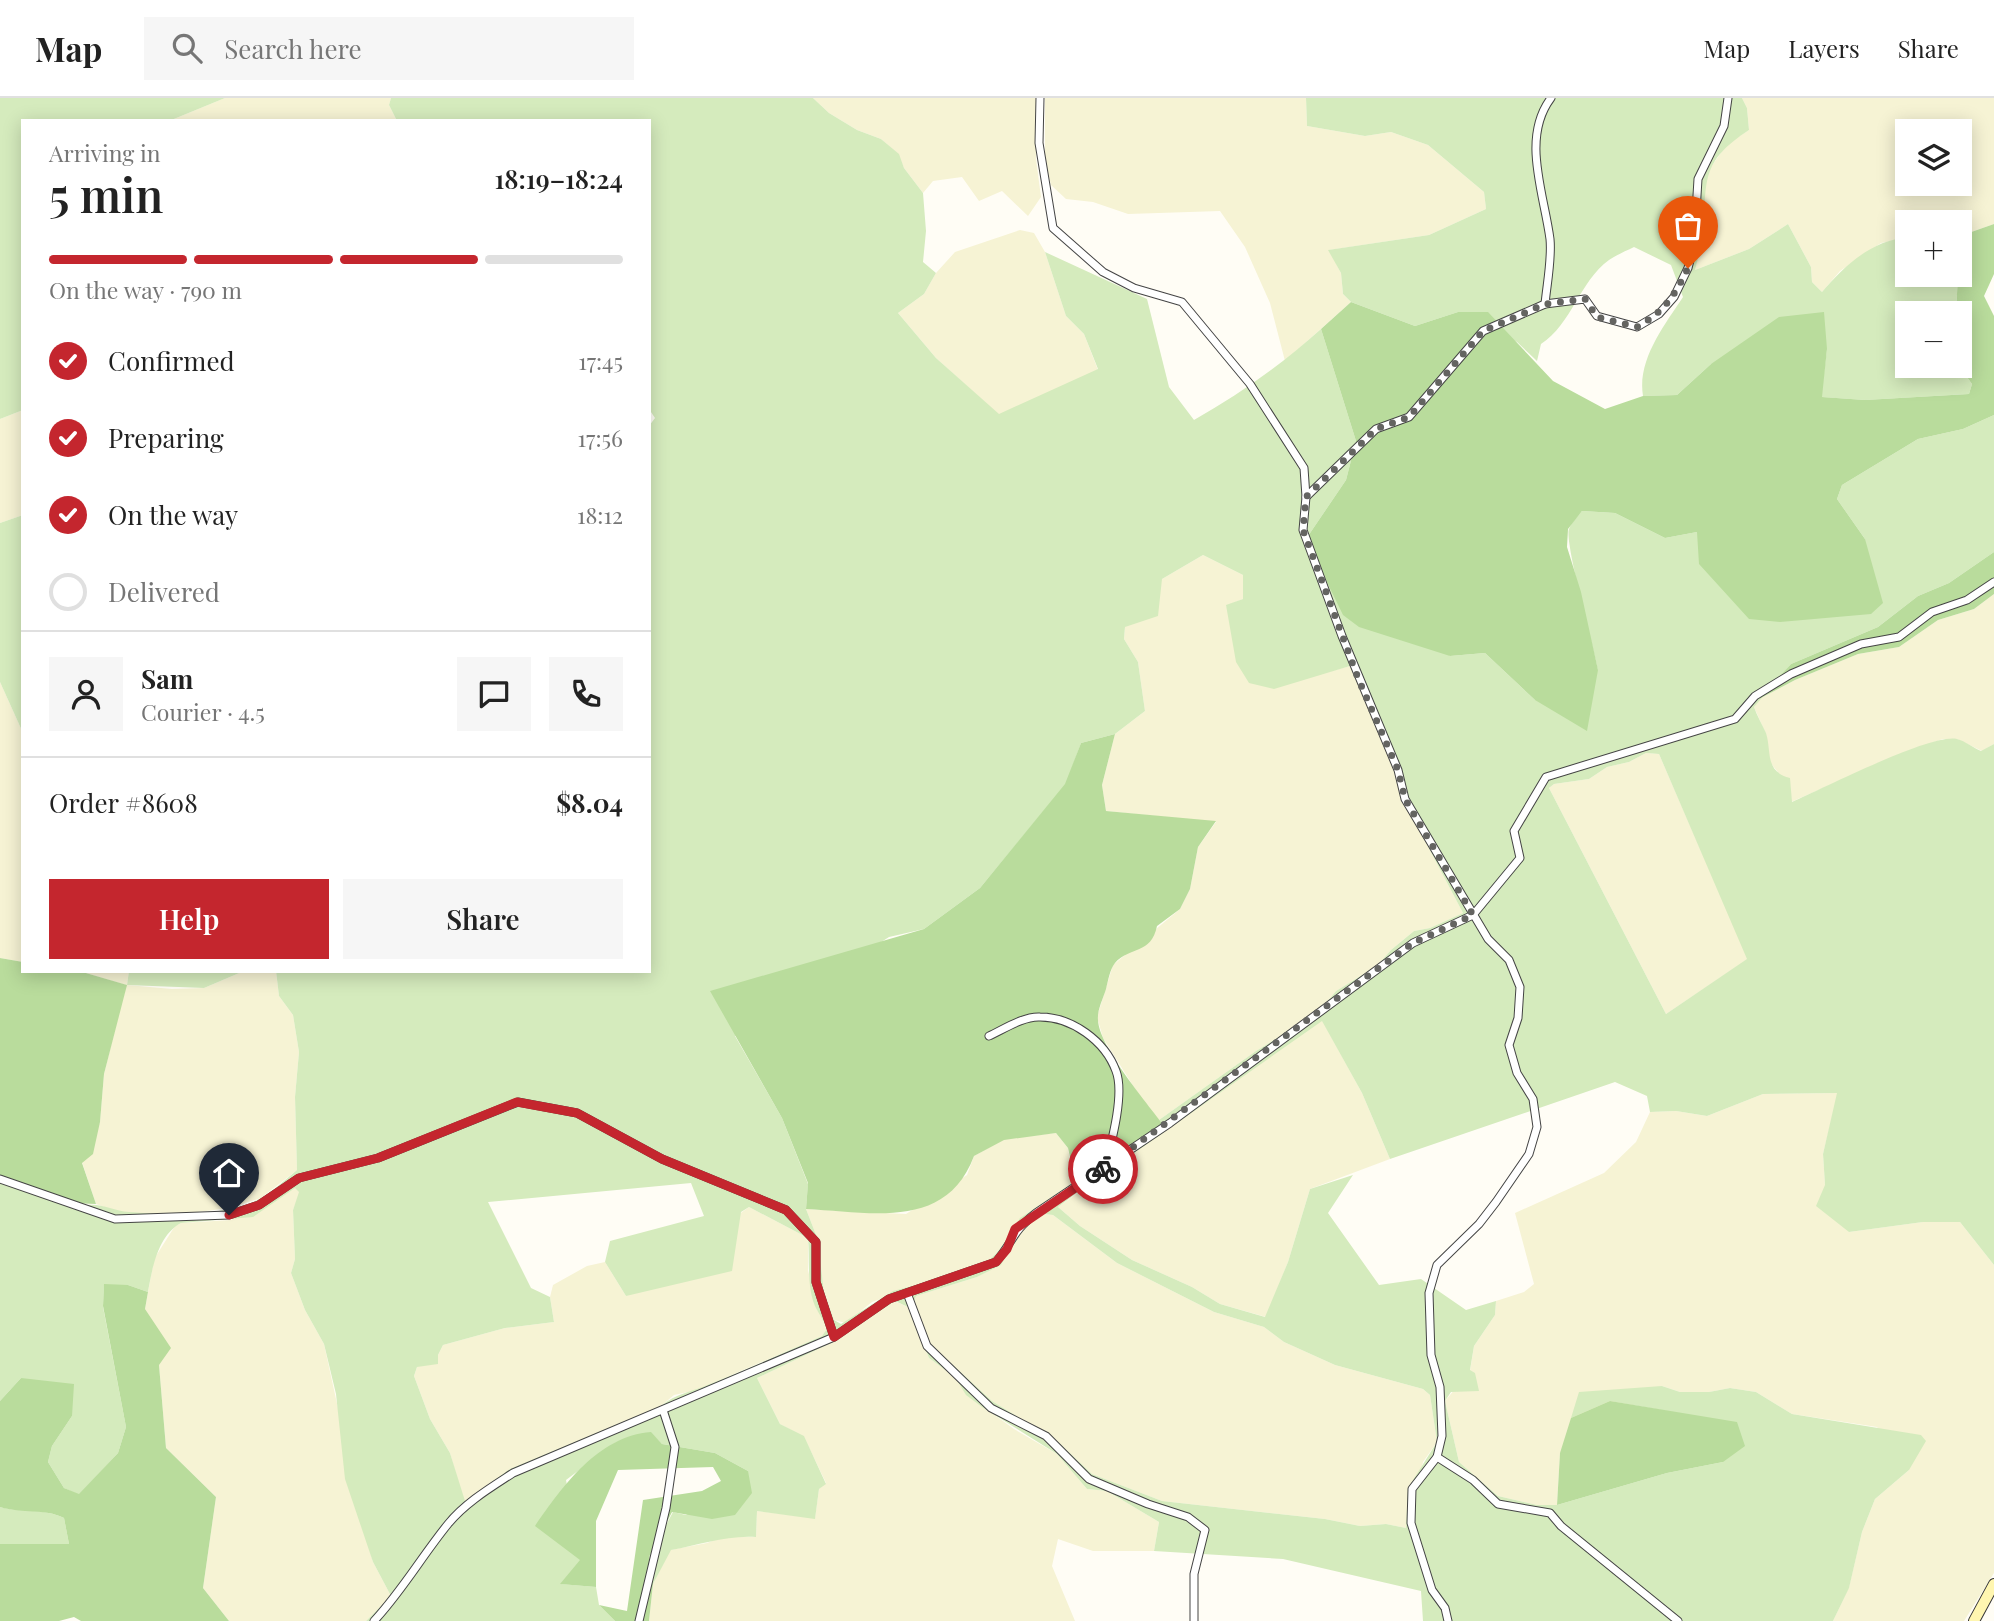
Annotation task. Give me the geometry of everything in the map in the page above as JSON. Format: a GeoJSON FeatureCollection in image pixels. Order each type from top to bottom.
{"type":"FeatureCollection","features":[{"type":"Feature","properties":{"kind":"street"},"geometry":{"type":"LineString","coordinates":[[1040,98],[1039,143],[1053,229],[1103,272],[1134,288],[1182,302],[1250,384],[1304,468],[1306,497],[1303,530],[1358,678],[1398,770],[1405,799],[1488,939],[1509,960],[1520,987],[1518,1018],[1509,1045],[1517,1073],[1533,1098],[1537,1127],[1529,1154],[1479,1224],[1437,1265],[1429,1293],[1431,1355],[1442,1409],[1442,1436],[1437,1457],[1412,1489],[1411,1523],[1432,1590],[1445,1608],[1448,1621]]}},
{"type":"Feature","properties":{"kind":"street"},"geometry":{"type":"LineString","coordinates":[[1545,304],[1550,242],[1536,160],[1539,114],[1551,98]]}},
{"type":"Feature","properties":{"kind":"street"},"geometry":{"type":"LineString","coordinates":[[1306,497],[1376,429],[1409,417],[1483,331],[1545,304],[1585,299],[1597,317],[1637,327],[1659,314],[1674,297],[1688,268],[1694,245],[1698,179],[1724,126],[1728,98]]}},
{"type":"Feature","properties":{"kind":"street"},"geometry":{"type":"LineString","coordinates":[[374,1621],[400,1593],[449,1523],[479,1495],[513,1474],[834,1337],[889,1299],[996,1262],[1007,1249],[1015,1229],[1104,1169],[1413,943],[1473,915],[1520,858],[1514,831],[1546,777],[1735,719],[1755,696],[1791,674],[1861,645],[1899,637],[1932,612],[1967,600],[1994,582]]}},
{"type":"Feature","properties":{"kind":"street"},"geometry":{"type":"LineString","coordinates":[[989,1036],[1038,1016],[1084,1029],[1100,1047],[1116,1072],[1118,1096],[1112,1139],[1104,1169]]}},
{"type":"Feature","properties":{"kind":"street"},"geometry":{"type":"LineString","coordinates":[[0,1179],[115,1219],[229,1215],[259,1205],[299,1178],[378,1158],[517,1102],[577,1113],[662,1159],[786,1210],[816,1242],[816,1282],[834,1337]]}},
{"type":"Feature","properties":{"kind":"street"},"geometry":{"type":"LineString","coordinates":[[906,1293],[927,1346],[991,1408],[1046,1436],[1089,1479],[1148,1504],[1188,1517],[1205,1530],[1194,1573],[1194,1621]]}},
{"type":"Feature","properties":{"kind":"street"},"geometry":{"type":"LineString","coordinates":[[639,1621],[667,1508],[676,1447],[663,1410]]}},
{"type":"Feature","properties":{"kind":"street"},"geometry":{"type":"LineString","coordinates":[[1437,1457],[1474,1480],[1498,1504],[1550,1513],[1561,1526],[1678,1621]]}},
{"type":"Feature","properties":{"kind":"street"},"geometry":{"type":"LineString","coordinates":[[1974,1621],[1994,1584]]}},
{"type":"Feature","properties":{"kind":"shaded area"},"geometry":{"type":"Polygon","coordinates":[[[225,98],[391,98],[389,105],[396,119],[174,119],[225,98]]]}},
{"type":"Feature","properties":{"kind":"shaded area"},"geometry":{"type":"Polygon","coordinates":[[[813,98],[1037,98],[1036,159],[1041,197],[1028,216],[1002,191],[979,201],[962,177],[933,181],[923,193],[904,168],[898,154],[881,139],[857,130],[829,113],[813,98]]]}},
{"type":"Feature","properties":{"kind":"shaded area"},"geometry":{"type":"Polygon","coordinates":[[[1045,98],[1306,98],[1307,126],[1365,136],[1391,132],[1428,145],[1484,192],[1486,209],[1429,235],[1329,250],[1341,273],[1343,294],[1351,302],[1285,361],[1270,303],[1245,247],[1220,211],[1128,214],[1093,202],[1066,199],[1051,185],[1045,160],[1045,98]]]}},
{"type":"Feature","properties":{"kind":"shaded area"},"geometry":{"type":"Polygon","coordinates":[[[1742,98],[1994,98],[1994,224],[1972,232],[1972,210],[1895,210],[1895,240],[1881,243],[1840,271],[1822,292],[1812,282],[1811,267],[1788,224],[1749,249],[1695,270],[1703,234],[1703,195],[1707,173],[1727,144],[1749,130],[1747,108],[1742,98]]]}},
{"type":"Feature","properties":{"kind":"shaded area"},"geometry":{"type":"Polygon","coordinates":[[[1020,230],[1034,233],[1045,252],[1066,316],[1084,334],[1098,370],[999,415],[936,358],[898,313],[924,294],[936,273],[955,252],[1020,230]]]}},
{"type":"Feature","properties":{"kind":"shaded area"},"geometry":{"type":"Polygon","coordinates":[[[21,411],[21,516],[0,523],[0,419],[21,411]]]}},
{"type":"Feature","properties":{"kind":"shaded area"},"geometry":{"type":"Polygon","coordinates":[[[1203,555],[1243,575],[1243,599],[1226,606],[1317,675],[1350,666],[1396,774],[1404,801],[1463,913],[1430,928],[1414,931],[1377,966],[1336,991],[1318,1013],[1256,1051],[1159,1120],[1147,1108],[1103,1038],[1097,1017],[1113,965],[1180,909],[1190,889],[1198,847],[1216,822],[1106,811],[1102,785],[1115,734],[1145,711],[1138,662],[1124,639],[1125,627],[1162,579],[1203,555]]]}},
{"type":"Feature","properties":{"kind":"shaded area"},"geometry":{"type":"Polygon","coordinates":[[[1994,594],[1994,744],[1982,751],[1957,739],[1943,739],[1906,752],[1791,802],[1781,776],[1768,760],[1766,734],[1754,707],[1759,699],[1795,680],[1858,654],[1899,647],[1938,620],[1974,609],[1994,594]]]}},
{"type":"Feature","properties":{"kind":"shaded area"},"geometry":{"type":"Polygon","coordinates":[[[0,682],[21,729],[21,962],[0,958],[0,682]]]}},
{"type":"Feature","properties":{"kind":"shaded area"},"geometry":{"type":"Polygon","coordinates":[[[1646,753],[1659,754],[1748,959],[1666,1014],[1549,788],[1554,784],[1589,779],[1607,767],[1629,762],[1646,753]]]}},
{"type":"Feature","properties":{"kind":"shaded area"},"geometry":{"type":"Polygon","coordinates":[[[86,973],[129,973],[127,985],[172,989],[204,988],[239,973],[276,973],[279,996],[293,1015],[299,1052],[295,1097],[297,1170],[261,1198],[230,1208],[173,1215],[118,1212],[96,1204],[82,1162],[100,1122],[104,1074],[126,985],[86,973]]]}},
{"type":"Feature","properties":{"kind":"shaded area"},"geometry":{"type":"Polygon","coordinates":[[[1322,1020],[1362,1093],[1390,1159],[1310,1189],[1288,1262],[1266,1317],[1220,1304],[1192,1287],[1132,1260],[1080,1226],[1058,1207],[1322,1020]]]}},
{"type":"Feature","properties":{"kind":"shaded area"},"geometry":{"type":"Polygon","coordinates":[[[1838,1093],[1823,1154],[1825,1185],[1849,1232],[1923,1222],[1960,1222],[1994,1265],[1994,1573],[1964,1621],[1833,1621],[1849,1587],[1862,1532],[1875,1499],[1909,1470],[1877,1427],[1792,1414],[1756,1392],[1730,1388],[1709,1392],[1680,1392],[1662,1386],[1560,1453],[1557,1505],[1537,1505],[1498,1496],[1459,1462],[1445,1401],[1470,1371],[1474,1346],[1495,1315],[1496,1301],[1524,1292],[1534,1284],[1515,1213],[1604,1173],[1636,1142],[1650,1112],[1676,1111],[1707,1116],[1763,1094],[1838,1093]]]}},
{"type":"Feature","properties":{"kind":"shaded area"},"geometry":{"type":"Polygon","coordinates":[[[1056,1133],[1068,1148],[1074,1184],[1012,1229],[1002,1248],[989,1260],[872,1302],[846,1323],[834,1320],[824,1293],[818,1240],[806,1209],[906,1214],[967,1175],[974,1156],[1004,1139],[1056,1133]]]}},
{"type":"Feature","properties":{"kind":"shaded area"},"geometry":{"type":"Polygon","coordinates":[[[295,1187],[300,1192],[293,1210],[295,1259],[291,1273],[305,1310],[324,1344],[367,1541],[373,1562],[391,1596],[366,1621],[229,1621],[203,1588],[216,1497],[166,1448],[159,1365],[145,1309],[154,1259],[175,1226],[181,1223],[231,1220],[295,1187]]]}},
{"type":"Feature","properties":{"kind":"shaded area"},"geometry":{"type":"Polygon","coordinates":[[[749,1207],[808,1238],[808,1270],[817,1310],[823,1316],[827,1330],[822,1336],[697,1390],[674,1395],[661,1406],[511,1469],[464,1502],[450,1453],[430,1419],[414,1376],[417,1367],[438,1355],[443,1345],[505,1328],[554,1322],[550,1297],[553,1285],[587,1266],[605,1262],[626,1296],[749,1207]]]}},
{"type":"Feature","properties":{"kind":"shaded area"},"geometry":{"type":"Polygon","coordinates":[[[1044,1214],[1053,1215],[1117,1263],[1214,1312],[1264,1327],[1284,1342],[1335,1365],[1423,1389],[1430,1395],[1437,1442],[1423,1462],[1406,1528],[1386,1524],[1360,1526],[1325,1519],[1162,1501],[1092,1474],[1057,1441],[992,1401],[931,1345],[913,1305],[916,1296],[977,1277],[1000,1265],[1020,1230],[1044,1214]]]}},
{"type":"Feature","properties":{"kind":"shaded area"},"geometry":{"type":"Polygon","coordinates":[[[894,1301],[908,1307],[929,1358],[955,1377],[967,1395],[1014,1429],[1057,1454],[1087,1489],[1107,1491],[1159,1522],[1154,1551],[1093,1551],[1058,1539],[1052,1566],[1075,1621],[649,1621],[653,1584],[670,1550],[707,1543],[722,1537],[756,1537],[757,1511],[815,1518],[819,1489],[826,1483],[804,1437],[780,1424],[757,1378],[833,1342],[894,1301]]]}},
{"type":"Feature","properties":{"kind":"green space"},"geometry":{"type":"Polygon","coordinates":[[[0,98],[225,98],[174,119],[21,119],[21,411],[0,419],[0,98]]]}},
{"type":"Feature","properties":{"kind":"green space"},"geometry":{"type":"Polygon","coordinates":[[[391,98],[813,98],[829,113],[857,130],[881,139],[899,154],[904,168],[923,193],[926,231],[923,262],[936,273],[924,294],[898,313],[936,358],[999,414],[1098,369],[1084,334],[1066,316],[1045,252],[1147,299],[1169,387],[1194,420],[1260,378],[1321,329],[1356,441],[1346,480],[1306,539],[1450,656],[1485,653],[1535,700],[1598,670],[1569,537],[1570,527],[1582,511],[1615,513],[1665,538],[1697,532],[1865,539],[1837,499],[1842,485],[1918,439],[1963,429],[1994,415],[1994,552],[1949,583],[1918,596],[1878,627],[1791,664],[1754,707],[1766,733],[1773,766],[1776,771],[1790,778],[1792,802],[1924,744],[1957,739],[1981,751],[1994,744],[1994,1265],[1960,1222],[1923,1222],[1849,1232],[1816,1206],[1825,1185],[1823,1154],[1837,1093],[1763,1094],[1707,1116],[1676,1111],[1650,1112],[1647,1096],[1615,1082],[1390,1159],[1362,1093],[1322,1021],[1167,1130],[1159,1120],[1256,1051],[1318,1013],[1336,991],[1377,966],[1414,931],[1430,928],[1463,913],[1404,801],[1396,774],[1350,666],[1274,689],[1249,683],[1236,662],[1226,605],[1243,599],[1243,575],[1203,555],[1162,579],[1158,616],[1125,627],[1124,639],[1138,662],[1145,711],[1115,734],[1081,743],[1066,784],[980,888],[924,929],[889,937],[735,1036],[782,1118],[808,1184],[806,1209],[818,1240],[824,1293],[834,1320],[841,1324],[893,1291],[944,1278],[989,1260],[1002,1248],[1020,1218],[1074,1184],[1078,1192],[1058,1207],[1080,1226],[1132,1260],[1192,1287],[1220,1304],[1265,1317],[1288,1262],[1310,1189],[1353,1175],[1328,1213],[1379,1285],[1421,1279],[1466,1310],[1496,1301],[1495,1315],[1474,1346],[1470,1370],[1475,1373],[1479,1391],[1451,1392],[1445,1401],[1459,1462],[1498,1496],[1537,1505],[1557,1505],[1667,1473],[1723,1462],[1695,1416],[1610,1401],[1571,1418],[1579,1392],[1662,1386],[1680,1392],[1709,1392],[1730,1388],[1756,1392],[1792,1414],[1921,1435],[1926,1441],[1909,1470],[1875,1499],[1862,1532],[1849,1588],[1833,1621],[1423,1621],[1421,1591],[1283,1559],[1154,1551],[1159,1522],[1107,1491],[1087,1489],[1057,1454],[966,1395],[955,1377],[929,1358],[908,1307],[895,1301],[833,1342],[757,1378],[780,1424],[804,1436],[826,1484],[819,1489],[815,1519],[757,1511],[756,1537],[724,1539],[671,1550],[653,1584],[649,1557],[673,1512],[686,1515],[748,1471],[715,1453],[662,1444],[651,1433],[615,1443],[566,1480],[581,1560],[561,1584],[596,1587],[599,1605],[615,1621],[366,1621],[391,1596],[373,1562],[345,1479],[336,1394],[324,1344],[305,1310],[291,1273],[295,1259],[293,1210],[299,1192],[295,1188],[253,1217],[181,1223],[173,1228],[157,1253],[148,1292],[128,1285],[104,1285],[103,1307],[126,1427],[118,1453],[79,1495],[64,1488],[48,1462],[52,1446],[72,1416],[21,1378],[0,1401],[0,1176],[87,1205],[144,1213],[216,1211],[249,1204],[272,1191],[297,1170],[295,1097],[299,1052],[293,1015],[279,996],[276,973],[651,973],[651,423],[655,418],[651,412],[651,119],[396,119],[389,105],[391,98]],[[1646,753],[1629,762],[1607,767],[1589,779],[1554,784],[1549,788],[1666,1014],[1747,959],[1659,754],[1646,753]],[[691,1183],[488,1202],[531,1288],[550,1297],[554,1322],[505,1328],[443,1345],[438,1355],[438,1364],[417,1367],[414,1376],[430,1419],[450,1453],[465,1501],[510,1469],[661,1406],[678,1395],[822,1336],[827,1329],[811,1293],[808,1238],[749,1207],[741,1212],[732,1271],[626,1296],[605,1262],[610,1241],[704,1216],[691,1183]],[[1044,1214],[1020,1230],[1001,1265],[977,1277],[916,1296],[913,1305],[931,1345],[992,1401],[1057,1441],[1092,1474],[1162,1501],[1325,1519],[1360,1526],[1386,1524],[1406,1528],[1408,1488],[1437,1442],[1430,1395],[1423,1389],[1335,1365],[1284,1342],[1264,1327],[1214,1312],[1117,1263],[1053,1215],[1044,1214]]]}},
{"type":"Feature","properties":{"kind":"green space"},"geometry":{"type":"Polygon","coordinates":[[[1306,98],[1742,98],[1747,108],[1749,130],[1722,152],[1709,174],[1702,237],[1695,270],[1749,249],[1788,224],[1811,267],[1812,282],[1822,292],[1839,273],[1860,256],[1882,243],[1895,240],[1895,287],[1957,287],[1957,301],[1895,301],[1895,378],[1968,378],[1972,384],[1969,394],[1865,400],[1821,397],[1827,349],[1711,364],[1677,395],[1643,396],[1642,383],[1648,357],[1660,332],[1683,297],[1671,265],[1634,247],[1612,258],[1599,269],[1560,326],[1541,344],[1537,361],[1517,342],[1458,312],[1415,326],[1351,302],[1343,294],[1341,273],[1328,250],[1429,235],[1486,209],[1484,192],[1428,145],[1391,132],[1365,136],[1307,126],[1306,98]]]}},
{"type":"Feature","properties":{"kind":"green space"},"geometry":{"type":"Polygon","coordinates":[[[1994,224],[1994,274],[1984,296],[1994,316],[1994,415],[1963,429],[1918,439],[1842,485],[1837,499],[1865,539],[1883,603],[1871,614],[1780,622],[1749,619],[1699,564],[1697,532],[1665,538],[1615,513],[1582,511],[1568,529],[1567,547],[1581,592],[1598,670],[1587,731],[1535,700],[1485,653],[1450,656],[1359,627],[1343,615],[1306,539],[1346,480],[1356,441],[1321,329],[1351,302],[1415,326],[1458,312],[1488,312],[1553,381],[1605,409],[1643,396],[1677,395],[1711,364],[1779,317],[1824,312],[1827,349],[1822,397],[1865,400],[1969,394],[1972,384],[1968,378],[1972,378],[1972,301],[1957,301],[1957,287],[1972,287],[1972,232],[1994,224]]]}},
{"type":"Feature","properties":{"kind":"green space"},"geometry":{"type":"Polygon","coordinates":[[[21,516],[21,729],[0,682],[0,523],[21,516]]]}},
{"type":"Feature","properties":{"kind":"green space"},"geometry":{"type":"Polygon","coordinates":[[[1994,552],[1994,594],[1974,609],[1938,620],[1899,647],[1858,654],[1795,680],[1759,699],[1791,664],[1878,627],[1918,596],[1949,583],[1994,552]]]}},
{"type":"Feature","properties":{"kind":"green space"},"geometry":{"type":"Polygon","coordinates":[[[1115,734],[1102,785],[1106,811],[1216,821],[1198,847],[1190,889],[1180,909],[1157,926],[1150,942],[1115,963],[1098,1012],[1101,1032],[1107,1046],[1167,1130],[1078,1192],[1068,1148],[1056,1133],[1004,1140],[974,1156],[961,1180],[945,1196],[925,1207],[904,1212],[880,1213],[806,1209],[808,1183],[782,1118],[710,991],[924,929],[980,888],[1065,784],[1081,743],[1115,734]]]}},
{"type":"Feature","properties":{"kind":"green space"},"geometry":{"type":"Polygon","coordinates":[[[0,958],[21,962],[21,973],[86,973],[127,985],[104,1074],[100,1122],[93,1154],[82,1163],[96,1204],[70,1203],[0,1176],[0,958]]]}},
{"type":"Feature","properties":{"kind":"green space"},"geometry":{"type":"Polygon","coordinates":[[[129,973],[239,973],[204,988],[127,985],[129,973]]]}},
{"type":"Feature","properties":{"kind":"green space"},"geometry":{"type":"Polygon","coordinates":[[[104,1284],[128,1285],[148,1292],[145,1309],[171,1348],[159,1365],[166,1448],[216,1497],[203,1588],[229,1621],[81,1621],[74,1617],[59,1621],[0,1621],[0,1544],[69,1544],[64,1518],[49,1513],[0,1507],[0,1401],[21,1378],[74,1384],[72,1416],[52,1446],[48,1462],[64,1488],[79,1494],[118,1453],[126,1427],[103,1306],[104,1284]]]}},
{"type":"Feature","properties":{"kind":"green space"},"geometry":{"type":"Polygon","coordinates":[[[1610,1401],[1737,1422],[1745,1446],[1723,1462],[1667,1473],[1557,1505],[1560,1453],[1571,1418],[1610,1401]]]}},
{"type":"Feature","properties":{"kind":"green space"},"geometry":{"type":"Polygon","coordinates":[[[651,1432],[662,1444],[715,1453],[748,1471],[752,1493],[735,1515],[712,1519],[672,1512],[649,1557],[653,1584],[649,1621],[615,1621],[599,1605],[627,1611],[643,1500],[702,1491],[721,1481],[713,1467],[618,1470],[596,1521],[596,1587],[560,1584],[580,1560],[535,1526],[557,1495],[598,1453],[614,1443],[651,1432]]]}},
{"type":"Feature","properties":{"kind":"green space"},"geometry":{"type":"Polygon","coordinates":[[[0,1507],[49,1513],[64,1518],[69,1544],[0,1544],[0,1507]]]}},
{"type":"Feature","properties":{"kind":"way so far"},"geometry":{"type":"LineString","coordinates":[[1103,1169],[1170,1123],[1413,943],[1473,915],[1405,799],[1398,770],[1358,678],[1303,530],[1306,497],[1376,429],[1409,417],[1458,355],[1483,331],[1545,304],[1585,299],[1597,317],[1637,327],[1659,314],[1674,297],[1688,268]]}},
{"type":"Feature","properties":{"kind":"route"},"geometry":{"type":"LineString","coordinates":[[229,1215],[259,1205],[299,1178],[378,1158],[517,1102],[577,1113],[662,1159],[786,1210],[816,1242],[816,1282],[834,1337],[889,1299],[996,1262],[1007,1249],[1015,1229],[1103,1169]]}}]}
